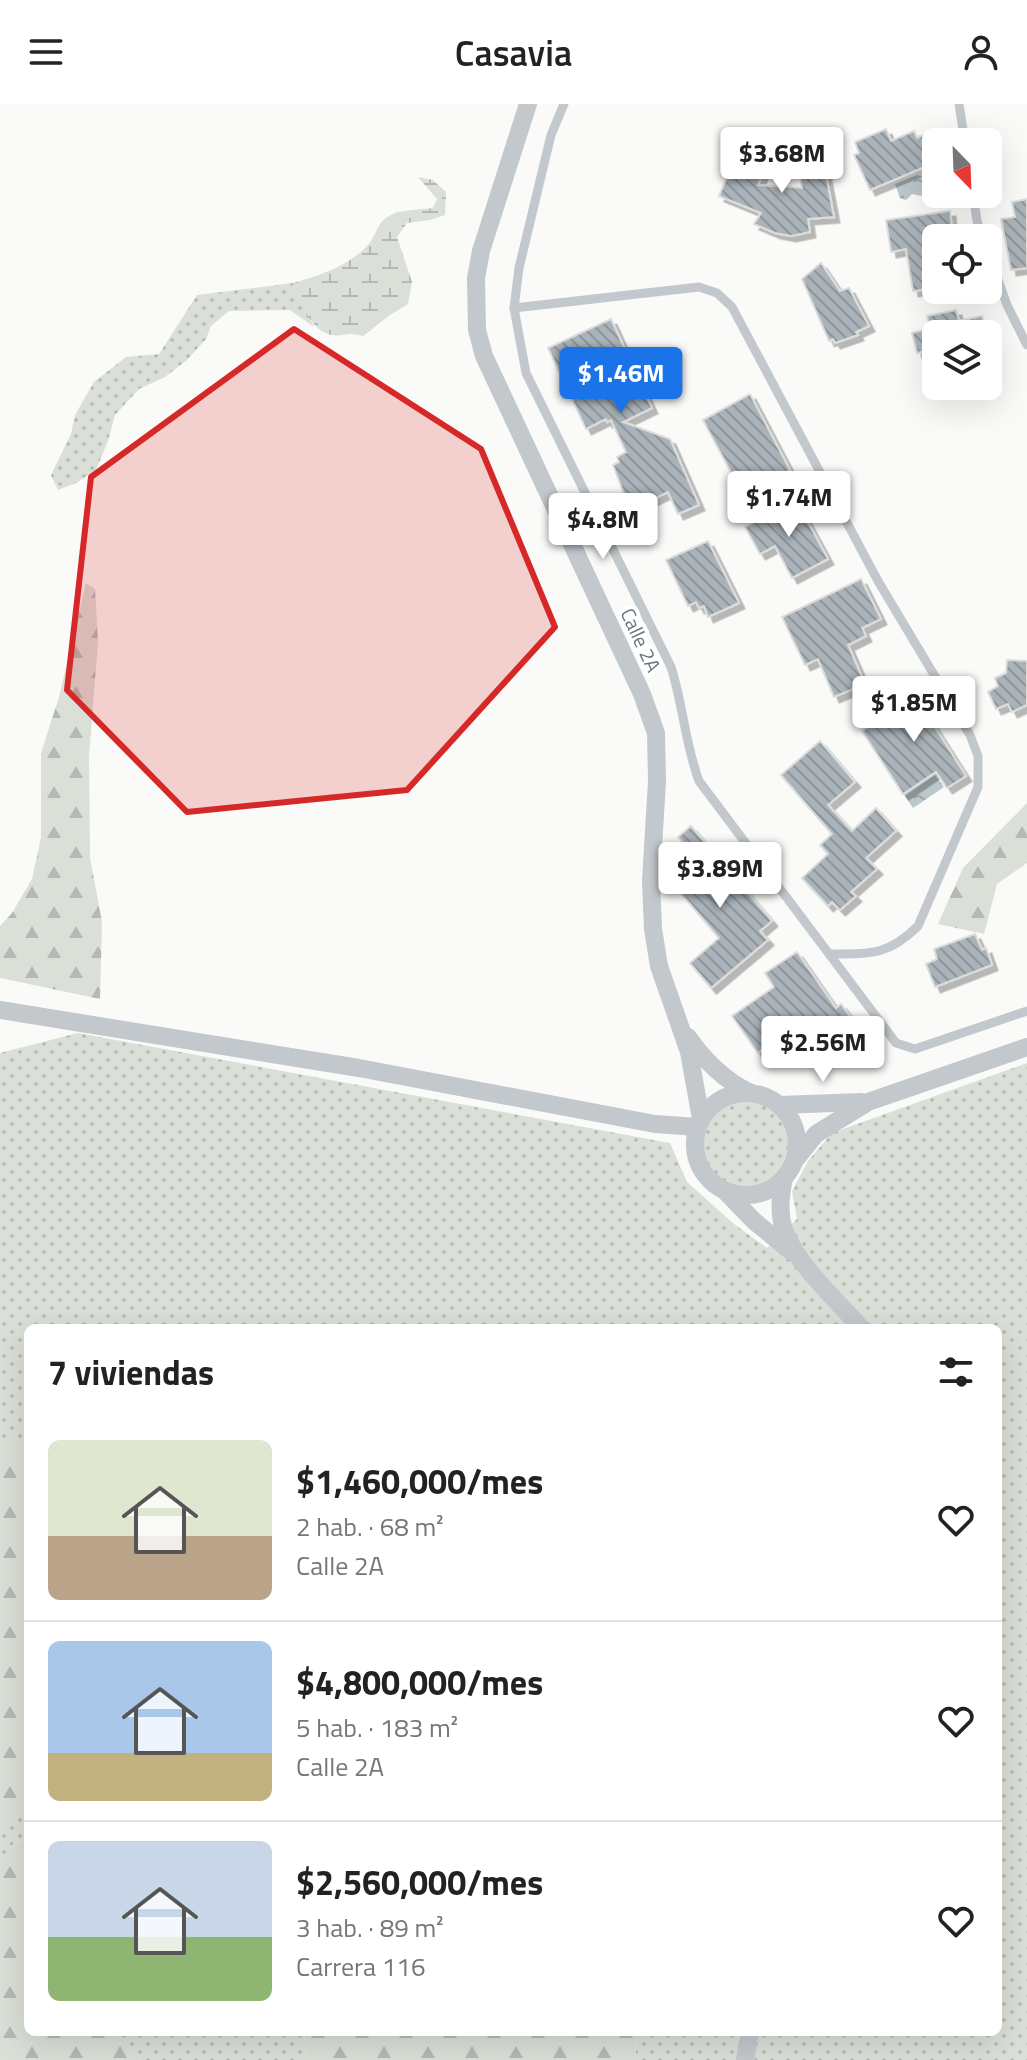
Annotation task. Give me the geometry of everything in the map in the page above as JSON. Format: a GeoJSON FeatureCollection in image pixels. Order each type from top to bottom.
{"type":"FeatureCollection","features":[{"type":"Feature","properties":{"kind":"street","name":"Calle 2A"},"geometry":{"type":"LineString","coordinates":[[528,104],[481,251],[476,278],[477,330],[484,356],[642,694],[656,733],[657,781],[651,881],[653,929],[659,966],[694,1070],[699,1123]]}},
{"type":"Feature","properties":{"kind":"street"},"geometry":{"type":"LineString","coordinates":[[0,1010],[359,1068],[655,1124],[699,1123]]}},
{"type":"Feature","properties":{"kind":"street","name":"Calle 2A"},"geometry":{"type":"LineString","coordinates":[[683,1030],[698,1052],[727,1078],[751,1093]]}},
{"type":"Feature","properties":{"kind":"street"},"geometry":{"type":"LineString","coordinates":[[858,1324],[787,1239],[782,1222],[781,1190],[795,1159],[816,1134],[868,1102],[1027,1047]]}},
{"type":"Feature","properties":{"kind":"street"},"geometry":{"type":"LineString","coordinates":[[784,1178],[763,1193],[738,1195],[713,1184],[697,1160],[694,1146],[699,1123],[722,1098],[737,1093],[767,1096],[790,1116],[796,1129],[795,1159]]}},
{"type":"Feature","properties":{"kind":"street"},"geometry":{"type":"LineString","coordinates":[[780,1105],[868,1102]]}},
{"type":"Feature","properties":{"kind":"street"},"geometry":{"type":"LineString","coordinates":[[655,1124],[694,1146]]}},
{"type":"Feature","properties":{"kind":"street"},"geometry":{"type":"LineString","coordinates":[[725,1191],[754,1221],[800,1258]]}},
{"type":"Feature","properties":{"kind":"street"},"geometry":{"type":"LineString","coordinates":[[745,2060],[749,2036]]}},
{"type":"Feature","properties":{"kind":"lane"},"geometry":{"type":"LineString","coordinates":[[564,104],[551,135],[519,268],[514,308],[526,373],[671,667],[680,696],[691,759],[699,781],[891,1037],[904,1048],[915,1049],[1027,1011]]}},
{"type":"Feature","properties":{"kind":"lane"},"geometry":{"type":"LineString","coordinates":[[959,104],[963,128]]}},
{"type":"Feature","properties":{"kind":"lane"},"geometry":{"type":"LineString","coordinates":[[514,308],[689,287],[717,293],[732,307],[878,581],[970,735],[978,756],[978,787],[918,926],[903,941],[885,951],[831,954]]}},
{"type":"Feature","properties":{"kind":"lane"},"geometry":{"type":"LineString","coordinates":[[1002,291],[1027,345]]}},
{"type":"Feature","properties":{"kind":"highlighted area"},"geometry":{"type":"Polygon","coordinates":[[[294,329],[481,449],[555,627],[407,790],[187,812],[67,690],[91,477],[294,329]]]}},
{"type":"Feature","properties":{"kind":"green space"},"geometry":{"type":"Polygon","coordinates":[[[418,177],[433,180],[446,192],[445,215],[407,223],[397,237],[412,282],[408,304],[363,336],[323,332],[307,314],[293,283],[351,260],[367,246],[381,222],[389,216],[433,208],[437,199],[418,177]]]}},
{"type":"Feature","properties":{"kind":"green space"},"geometry":{"type":"Polygon","coordinates":[[[293,283],[314,327],[290,310],[229,311],[211,326],[206,339],[187,360],[165,377],[139,389],[115,415],[96,470],[58,490],[51,475],[71,434],[75,415],[94,382],[126,357],[159,354],[197,295],[293,283]]]}},
{"type":"Feature","properties":{"kind":"green space"},"geometry":{"type":"Polygon","coordinates":[[[86,583],[95,589],[98,641],[89,757],[90,858],[102,922],[100,999],[0,978],[0,926],[12,913],[32,879],[41,838],[41,753],[59,697],[86,583]]]}},
{"type":"Feature","properties":{"kind":"green space"},"geometry":{"type":"Polygon","coordinates":[[[1027,803],[1027,863],[997,884],[984,934],[938,924],[963,868],[1027,803]]]}},
{"type":"Feature","properties":{"kind":"green space"},"geometry":{"type":"Polygon","coordinates":[[[78,1033],[670,1143],[687,1182],[734,1224],[767,1248],[797,1219],[792,1191],[808,1161],[832,1133],[1027,1063],[1027,2060],[635,2060],[638,2036],[1002,2036],[1002,1324],[24,1324],[24,1441],[0,1441],[0,1053],[78,1033]]]}},
{"type":"Feature","properties":{"kind":"green space"},"geometry":{"type":"Polygon","coordinates":[[[746,1093],[775,1101],[789,1115],[797,1144],[789,1173],[775,1187],[746,1195],[717,1187],[703,1173],[695,1144],[703,1115],[717,1101],[746,1093]]]}},
{"type":"Feature","properties":{"kind":"green space"},"geometry":{"type":"Polygon","coordinates":[[[0,1441],[24,1441],[24,1813],[0,1828],[0,1441]]]}},
{"type":"Feature","properties":{"kind":"green space"},"geometry":{"type":"Polygon","coordinates":[[[24,1813],[24,1840],[15,1842],[0,1859],[0,1828],[24,1813]]]}},
{"type":"Feature","properties":{"kind":"green space"},"geometry":{"type":"Polygon","coordinates":[[[24,1840],[24,2036],[121,2036],[141,2060],[0,2060],[0,1859],[15,1842],[24,1840]]]}},
{"type":"Feature","properties":{"kind":"green space"},"geometry":{"type":"Polygon","coordinates":[[[121,2036],[304,2036],[306,2060],[141,2060],[121,2036]]]}},
{"type":"Feature","properties":{"kind":"green space"},"geometry":{"type":"Polygon","coordinates":[[[304,2036],[638,2036],[635,2060],[306,2060],[304,2036]]]}},
{"type":"Feature","properties":{"kind":"water"},"geometry":{"type":"Polygon","coordinates":[[[917,175],[922,176],[922,196],[912,194],[906,200],[900,198],[895,184],[917,175]]]}},
{"type":"Feature","properties":{"kind":"water"},"geometry":{"type":"Polygon","coordinates":[[[935,775],[944,787],[913,808],[905,796],[935,775]]]}},
{"type":"Feature","properties":{"kind":"building"},"geometry":{"type":"Polygon","coordinates":[[[886,129],[891,141],[914,131],[917,138],[922,136],[922,168],[870,190],[854,155],[859,153],[855,142],[886,129]]]}},
{"type":"Feature","properties":{"kind":"building"},"geometry":{"type":"Polygon","coordinates":[[[821,149],[834,217],[808,219],[810,232],[791,236],[775,233],[754,224],[761,213],[719,196],[735,158],[764,169],[758,185],[802,188],[796,152],[821,149]]]}},
{"type":"Feature","properties":{"kind":"building"},"geometry":{"type":"Polygon","coordinates":[[[1027,199],[1027,268],[1011,270],[1001,219],[1015,217],[1012,202],[1027,199]]]}},
{"type":"Feature","properties":{"kind":"building"},"geometry":{"type":"Polygon","coordinates":[[[950,211],[951,224],[922,224],[922,290],[913,291],[906,249],[891,252],[886,220],[950,211]]]}},
{"type":"Feature","properties":{"kind":"building"},"geometry":{"type":"Polygon","coordinates":[[[821,263],[840,291],[849,288],[869,326],[856,332],[858,335],[835,343],[833,339],[829,341],[802,279],[821,263]]]}},
{"type":"Feature","properties":{"kind":"building"},"geometry":{"type":"Polygon","coordinates":[[[956,310],[959,320],[928,320],[927,316],[956,310]]]}},
{"type":"Feature","properties":{"kind":"building"},"geometry":{"type":"Polygon","coordinates":[[[611,319],[652,408],[623,422],[670,439],[699,505],[678,514],[668,492],[630,510],[613,465],[619,462],[617,457],[626,452],[611,420],[607,422],[606,419],[586,429],[548,348],[611,319]]]}},
{"type":"Feature","properties":{"kind":"building"},"geometry":{"type":"Polygon","coordinates":[[[922,330],[922,352],[917,353],[912,333],[922,330]]]}},
{"type":"Feature","properties":{"kind":"building"},"geometry":{"type":"Polygon","coordinates":[[[750,394],[790,470],[743,495],[703,420],[750,394]]]}},
{"type":"Feature","properties":{"kind":"building"},"geometry":{"type":"Polygon","coordinates":[[[796,500],[828,559],[792,578],[775,546],[760,554],[745,527],[796,500]]]}},
{"type":"Feature","properties":{"kind":"building"},"geometry":{"type":"Polygon","coordinates":[[[708,541],[739,603],[708,617],[704,606],[699,608],[696,602],[688,606],[666,560],[708,541]]]}},
{"type":"Feature","properties":{"kind":"building"},"geometry":{"type":"Polygon","coordinates":[[[861,579],[881,619],[862,628],[866,636],[848,645],[865,684],[834,697],[818,659],[805,665],[782,617],[861,579]]]}},
{"type":"Feature","properties":{"kind":"building"},"geometry":{"type":"Polygon","coordinates":[[[1007,660],[1027,661],[1027,705],[1012,712],[1008,704],[996,709],[988,692],[998,686],[995,678],[1006,673],[1007,660]]]}},
{"type":"Feature","properties":{"kind":"building"},"geometry":{"type":"Polygon","coordinates":[[[928,688],[944,712],[931,721],[966,776],[947,788],[936,772],[903,794],[862,731],[928,688]]]}},
{"type":"Feature","properties":{"kind":"building"},"geometry":{"type":"Polygon","coordinates":[[[820,741],[855,782],[828,805],[852,831],[876,808],[896,831],[866,858],[877,869],[851,892],[856,896],[840,910],[832,902],[828,906],[802,878],[828,854],[820,845],[832,834],[781,775],[820,741]]]}},
{"type":"Feature","properties":{"kind":"building"},"geometry":{"type":"Polygon","coordinates":[[[691,826],[772,921],[760,931],[768,940],[711,988],[690,963],[719,938],[678,890],[682,887],[676,879],[690,867],[683,858],[690,851],[678,837],[691,826]]]}},
{"type":"Feature","properties":{"kind":"building"},"geometry":{"type":"Polygon","coordinates":[[[975,934],[982,950],[986,948],[992,965],[935,987],[926,964],[937,959],[934,949],[975,934]]]}},
{"type":"Feature","properties":{"kind":"building"},"geometry":{"type":"Polygon","coordinates":[[[797,952],[836,1008],[841,1004],[854,1022],[834,1036],[827,1026],[806,1041],[797,1027],[758,1053],[732,1016],[774,987],[765,973],[797,952]]]}}]}
